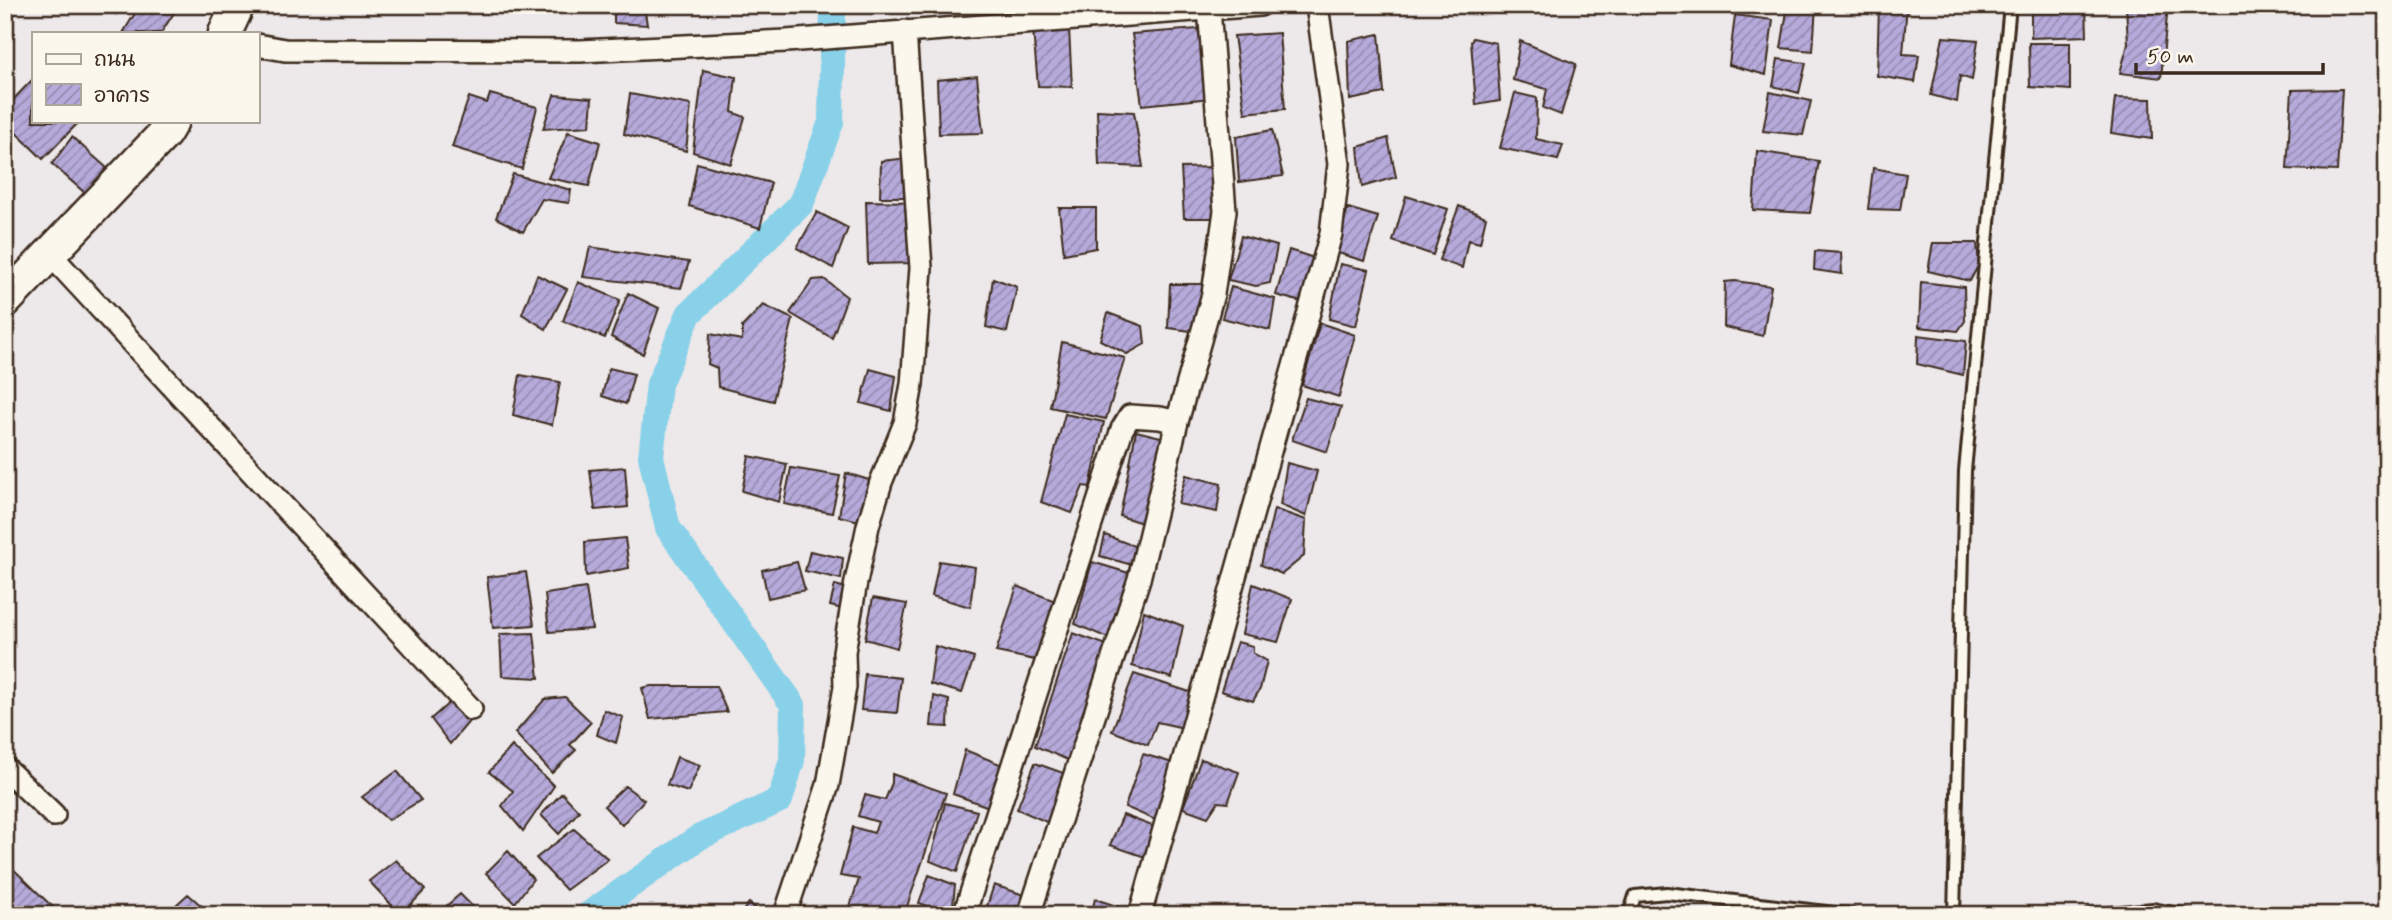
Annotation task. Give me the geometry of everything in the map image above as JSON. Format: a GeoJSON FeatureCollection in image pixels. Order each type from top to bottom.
{"type":"FeatureCollection","features":[{"type":"Feature","properties":{"kind":"street"},"geometry":{"type":"LineString","coordinates":[[225,32],[238,5]]}},
{"type":"Feature","properties":{"kind":"street"},"geometry":{"type":"LineString","coordinates":[[259,45],[285,50],[580,51],[786,41],[1130,10],[1260,5]]}},
{"type":"Feature","properties":{"kind":"street"},"geometry":{"type":"LineString","coordinates":[[1140,915],[1331,234],[1339,164],[1317,5]]}},
{"type":"Feature","properties":{"kind":"street"},"geometry":{"type":"LineString","coordinates":[[1029,915],[1139,579],[1177,422],[1213,294],[1225,211],[1209,8]]}},
{"type":"Feature","properties":{"kind":"street"},"geometry":{"type":"LineString","coordinates":[[785,915],[828,785],[845,687],[844,652],[858,571],[881,482],[905,423],[912,384],[921,257],[902,31]]}},
{"type":"Feature","properties":{"kind":"street"},"geometry":{"type":"LineString","coordinates":[[5,301],[165,133],[171,122]]}},
{"type":"Feature","properties":{"kind":"street"},"geometry":{"type":"LineString","coordinates":[[50,253],[471,709]]}},
{"type":"Feature","properties":{"kind":"street"},"geometry":{"type":"LineString","coordinates":[[964,915],[1122,429],[1130,416],[1177,422]]}},
{"type":"Feature","properties":{"kind":"street"},"geometry":{"type":"LineString","coordinates":[[5,768],[54,815]]}},
{"type":"Feature","properties":{"kind":"lane"},"geometry":{"type":"LineString","coordinates":[[1954,915],[1965,471],[2010,5]]}},
{"type":"Feature","properties":{"kind":"lane"},"geometry":{"type":"LineString","coordinates":[[1629,915],[1635,896],[1667,893],[1852,915]]}},
{"type":"Feature","properties":{"kind":"lane"},"geometry":{"type":"LineString","coordinates":[[2091,915],[2152,909],[2185,915]]}},
{"type":"Feature","properties":{"kind":"path"},"geometry":{"type":"LineString","coordinates":[[104,5],[118,14],[124,5]]}},
{"type":"Feature","properties":{"kind":"building"},"geometry":{"type":"Polygon","coordinates":[[[140,5],[179,5],[162,32],[124,32],[140,5]]]}},
{"type":"Feature","properties":{"kind":"building"},"geometry":{"type":"Polygon","coordinates":[[[614,5],[644,5],[647,25],[614,23],[614,5]]]}},
{"type":"Feature","properties":{"kind":"building"},"geometry":{"type":"Polygon","coordinates":[[[1788,5],[1816,5],[1813,51],[1781,48],[1788,5]]]}},
{"type":"Feature","properties":{"kind":"building"},"geometry":{"type":"Polygon","coordinates":[[[1879,5],[1907,5],[1903,54],[1919,55],[1915,82],[1877,76],[1879,5]]]}},
{"type":"Feature","properties":{"kind":"building"},"geometry":{"type":"Polygon","coordinates":[[[2031,5],[2086,5],[2087,36],[2031,38],[2031,5]]]}},
{"type":"Feature","properties":{"kind":"building"},"geometry":{"type":"Polygon","coordinates":[[[2126,5],[2168,5],[2161,78],[2120,73],[2128,44],[2126,5]]]}},
{"type":"Feature","properties":{"kind":"building"},"geometry":{"type":"Polygon","coordinates":[[[1735,15],[1773,20],[1766,75],[1729,65],[1735,15]]]}},
{"type":"Feature","properties":{"kind":"building"},"geometry":{"type":"Polygon","coordinates":[[[1069,29],[1072,87],[1038,86],[1033,30],[1069,29]]]}},
{"type":"Feature","properties":{"kind":"building"},"geometry":{"type":"Polygon","coordinates":[[[1198,29],[1211,98],[1142,105],[1132,34],[1198,29]]]}},
{"type":"Feature","properties":{"kind":"building"},"geometry":{"type":"Polygon","coordinates":[[[1279,33],[1285,109],[1245,113],[1234,36],[1279,33]]]}},
{"type":"Feature","properties":{"kind":"building"},"geometry":{"type":"Polygon","coordinates":[[[1379,34],[1384,93],[1350,100],[1348,41],[1379,34]]]}},
{"type":"Feature","properties":{"kind":"building"},"geometry":{"type":"Polygon","coordinates":[[[1943,37],[1978,40],[1972,80],[1960,76],[1957,102],[1931,95],[1943,37]]]}},
{"type":"Feature","properties":{"kind":"building"},"geometry":{"type":"Polygon","coordinates":[[[1473,38],[1496,43],[1500,101],[1476,105],[1471,42],[1473,38]]]}},
{"type":"Feature","properties":{"kind":"building"},"geometry":{"type":"Polygon","coordinates":[[[1520,41],[1576,64],[1561,115],[1543,108],[1547,89],[1513,80],[1520,41]]]}},
{"type":"Feature","properties":{"kind":"building"},"geometry":{"type":"Polygon","coordinates":[[[2029,43],[2070,43],[2070,90],[2030,87],[2029,43]]]}},
{"type":"Feature","properties":{"kind":"building"},"geometry":{"type":"Polygon","coordinates":[[[1778,59],[1806,63],[1799,93],[1773,86],[1778,59]]]}},
{"type":"Feature","properties":{"kind":"building"},"geometry":{"type":"Polygon","coordinates":[[[703,70],[736,77],[732,112],[745,117],[731,164],[693,152],[703,70]]]}},
{"type":"Feature","properties":{"kind":"building"},"geometry":{"type":"Polygon","coordinates":[[[977,76],[983,133],[939,134],[937,80],[977,76]]]}},
{"type":"Feature","properties":{"kind":"building"},"geometry":{"type":"Polygon","coordinates":[[[32,80],[32,122],[79,122],[43,159],[5,122],[5,108],[32,80]]]}},
{"type":"Feature","properties":{"kind":"building"},"geometry":{"type":"Polygon","coordinates":[[[2342,89],[2337,171],[2287,169],[2292,90],[2342,89]]]}},
{"type":"Feature","properties":{"kind":"building"},"geometry":{"type":"Polygon","coordinates":[[[1770,92],[1811,101],[1803,135],[1763,131],[1770,92]]]}},
{"type":"Feature","properties":{"kind":"building"},"geometry":{"type":"Polygon","coordinates":[[[1515,93],[1537,98],[1536,139],[1563,145],[1558,160],[1500,148],[1515,93]]]}},
{"type":"Feature","properties":{"kind":"building"},"geometry":{"type":"Polygon","coordinates":[[[490,94],[537,107],[522,169],[452,147],[469,97],[487,103],[490,94]]]}},
{"type":"Feature","properties":{"kind":"building"},"geometry":{"type":"Polygon","coordinates":[[[630,94],[691,105],[686,151],[624,134],[630,94]]]}},
{"type":"Feature","properties":{"kind":"building"},"geometry":{"type":"Polygon","coordinates":[[[554,95],[592,98],[590,126],[543,129],[554,95]]]}},
{"type":"Feature","properties":{"kind":"building"},"geometry":{"type":"Polygon","coordinates":[[[2115,98],[2151,99],[2152,139],[2111,133],[2115,98]]]}},
{"type":"Feature","properties":{"kind":"building"},"geometry":{"type":"Polygon","coordinates":[[[1097,110],[1134,112],[1143,167],[1099,165],[1097,110]]]}},
{"type":"Feature","properties":{"kind":"building"},"geometry":{"type":"Polygon","coordinates":[[[1272,130],[1283,176],[1239,182],[1236,137],[1272,130]]]}},
{"type":"Feature","properties":{"kind":"building"},"geometry":{"type":"Polygon","coordinates":[[[568,132],[600,142],[589,186],[548,178],[568,132]]]}},
{"type":"Feature","properties":{"kind":"building"},"geometry":{"type":"Polygon","coordinates":[[[72,137],[107,168],[85,193],[52,164],[72,137]]]}},
{"type":"Feature","properties":{"kind":"building"},"geometry":{"type":"Polygon","coordinates":[[[1388,138],[1396,177],[1362,187],[1358,147],[1388,138]]]}},
{"type":"Feature","properties":{"kind":"building"},"geometry":{"type":"Polygon","coordinates":[[[1757,151],[1819,161],[1810,213],[1753,210],[1757,151]]]}},
{"type":"Feature","properties":{"kind":"building"},"geometry":{"type":"Polygon","coordinates":[[[909,158],[911,197],[880,197],[881,161],[909,158]]]}},
{"type":"Feature","properties":{"kind":"building"},"geometry":{"type":"Polygon","coordinates":[[[697,163],[771,183],[760,228],[689,206],[697,163]]]}},
{"type":"Feature","properties":{"kind":"building"},"geometry":{"type":"Polygon","coordinates":[[[1215,167],[1218,218],[1184,218],[1181,168],[1215,167]]]}},
{"type":"Feature","properties":{"kind":"building"},"geometry":{"type":"Polygon","coordinates":[[[1873,168],[1906,174],[1900,210],[1868,209],[1873,168]]]}},
{"type":"Feature","properties":{"kind":"building"},"geometry":{"type":"Polygon","coordinates":[[[513,174],[571,190],[569,203],[542,199],[523,232],[496,218],[513,174]]]}},
{"type":"Feature","properties":{"kind":"building"},"geometry":{"type":"Polygon","coordinates":[[[1406,196],[1448,209],[1433,255],[1393,241],[1406,196]]]}},
{"type":"Feature","properties":{"kind":"building"},"geometry":{"type":"Polygon","coordinates":[[[866,201],[911,202],[915,263],[868,264],[866,201]]]}},
{"type":"Feature","properties":{"kind":"building"},"geometry":{"type":"Polygon","coordinates":[[[1459,206],[1486,217],[1480,243],[1468,240],[1462,268],[1439,260],[1459,206]]]}},
{"type":"Feature","properties":{"kind":"building"},"geometry":{"type":"Polygon","coordinates":[[[1059,208],[1096,208],[1096,248],[1064,254],[1059,208]]]}},
{"type":"Feature","properties":{"kind":"building"},"geometry":{"type":"Polygon","coordinates":[[[1348,208],[1378,217],[1364,261],[1335,252],[1348,208]]]}},
{"type":"Feature","properties":{"kind":"building"},"geometry":{"type":"Polygon","coordinates":[[[817,212],[848,228],[833,268],[797,248],[817,212]]]}},
{"type":"Feature","properties":{"kind":"building"},"geometry":{"type":"Polygon","coordinates":[[[1241,236],[1277,246],[1270,283],[1256,286],[1228,280],[1241,236]]]}},
{"type":"Feature","properties":{"kind":"building"},"geometry":{"type":"Polygon","coordinates":[[[1933,243],[1977,243],[1979,264],[1970,281],[1928,271],[1933,243]]]}},
{"type":"Feature","properties":{"kind":"building"},"geometry":{"type":"Polygon","coordinates":[[[590,247],[689,262],[681,288],[583,277],[590,247]]]}},
{"type":"Feature","properties":{"kind":"building"},"geometry":{"type":"Polygon","coordinates":[[[1289,250],[1317,259],[1305,303],[1276,295],[1289,250]]]}},
{"type":"Feature","properties":{"kind":"building"},"geometry":{"type":"Polygon","coordinates":[[[1815,251],[1841,253],[1842,274],[1814,270],[1815,251]]]}},
{"type":"Feature","properties":{"kind":"building"},"geometry":{"type":"Polygon","coordinates":[[[1340,264],[1369,270],[1356,326],[1329,319],[1340,264]]]}},
{"type":"Feature","properties":{"kind":"building"},"geometry":{"type":"Polygon","coordinates":[[[537,275],[567,289],[546,329],[522,314],[537,275]]]}},
{"type":"Feature","properties":{"kind":"building"},"geometry":{"type":"Polygon","coordinates":[[[993,278],[1017,287],[1007,332],[986,327],[993,278]]]}},
{"type":"Feature","properties":{"kind":"building"},"geometry":{"type":"Polygon","coordinates":[[[824,279],[847,297],[832,338],[790,313],[813,280],[824,279]]]}},
{"type":"Feature","properties":{"kind":"building"},"geometry":{"type":"Polygon","coordinates":[[[578,282],[620,300],[605,338],[563,321],[578,282]]]}},
{"type":"Feature","properties":{"kind":"building"},"geometry":{"type":"Polygon","coordinates":[[[1725,282],[1771,286],[1763,336],[1724,327],[1725,282]]]}},
{"type":"Feature","properties":{"kind":"building"},"geometry":{"type":"Polygon","coordinates":[[[1921,282],[1964,287],[1965,321],[1958,331],[1919,327],[1921,282]]]}},
{"type":"Feature","properties":{"kind":"building"},"geometry":{"type":"Polygon","coordinates":[[[1170,284],[1202,284],[1199,332],[1168,328],[1170,284]]]}},
{"type":"Feature","properties":{"kind":"building"},"geometry":{"type":"Polygon","coordinates":[[[1231,287],[1275,299],[1270,330],[1222,318],[1231,287]]]}},
{"type":"Feature","properties":{"kind":"building"},"geometry":{"type":"Polygon","coordinates":[[[628,293],[659,308],[643,354],[611,337],[628,293]]]}},
{"type":"Feature","properties":{"kind":"building"},"geometry":{"type":"Polygon","coordinates":[[[763,305],[793,319],[773,401],[718,387],[717,368],[708,364],[710,334],[742,340],[742,327],[763,305]]]}},
{"type":"Feature","properties":{"kind":"building"},"geometry":{"type":"Polygon","coordinates":[[[1108,313],[1143,326],[1145,344],[1127,354],[1100,340],[1108,313]]]}},
{"type":"Feature","properties":{"kind":"building"},"geometry":{"type":"Polygon","coordinates":[[[1320,323],[1355,335],[1339,397],[1302,385],[1320,323]]]}},
{"type":"Feature","properties":{"kind":"building"},"geometry":{"type":"Polygon","coordinates":[[[1918,335],[1966,341],[1963,375],[1917,364],[1918,335]]]}},
{"type":"Feature","properties":{"kind":"building"},"geometry":{"type":"Polygon","coordinates":[[[1062,342],[1125,358],[1106,419],[1050,407],[1062,342]]]}},
{"type":"Feature","properties":{"kind":"building"},"geometry":{"type":"Polygon","coordinates":[[[609,368],[634,374],[626,404],[602,396],[609,368]]]}},
{"type":"Feature","properties":{"kind":"building"},"geometry":{"type":"Polygon","coordinates":[[[870,369],[896,376],[891,411],[861,403],[870,369]]]}},
{"type":"Feature","properties":{"kind":"building"},"geometry":{"type":"Polygon","coordinates":[[[520,375],[560,382],[552,425],[513,415],[520,375]]]}},
{"type":"Feature","properties":{"kind":"building"},"geometry":{"type":"Polygon","coordinates":[[[1306,398],[1341,407],[1327,452],[1292,440],[1306,398]]]}},
{"type":"Feature","properties":{"kind":"building"},"geometry":{"type":"Polygon","coordinates":[[[1065,414],[1104,422],[1090,487],[1083,486],[1072,513],[1041,502],[1065,414]]]}},
{"type":"Feature","properties":{"kind":"building"},"geometry":{"type":"Polygon","coordinates":[[[1136,431],[1165,438],[1145,524],[1120,516],[1136,431]]]}},
{"type":"Feature","properties":{"kind":"building"},"geometry":{"type":"Polygon","coordinates":[[[749,456],[787,464],[779,502],[742,491],[749,456]]]}},
{"type":"Feature","properties":{"kind":"building"},"geometry":{"type":"Polygon","coordinates":[[[1287,463],[1317,471],[1306,516],[1280,505],[1287,463]]]}},
{"type":"Feature","properties":{"kind":"building"},"geometry":{"type":"Polygon","coordinates":[[[625,467],[628,507],[595,510],[590,470],[625,467]]]}},
{"type":"Feature","properties":{"kind":"building"},"geometry":{"type":"Polygon","coordinates":[[[791,468],[840,476],[832,513],[784,504],[791,468]]]}},
{"type":"Feature","properties":{"kind":"building"},"geometry":{"type":"Polygon","coordinates":[[[846,473],[869,480],[863,522],[839,516],[846,473]]]}},
{"type":"Feature","properties":{"kind":"building"},"geometry":{"type":"Polygon","coordinates":[[[1186,475],[1221,484],[1217,512],[1178,504],[1186,475]]]}},
{"type":"Feature","properties":{"kind":"building"},"geometry":{"type":"Polygon","coordinates":[[[1274,509],[1306,520],[1304,556],[1282,574],[1261,565],[1274,509]]]}},
{"type":"Feature","properties":{"kind":"building"},"geometry":{"type":"Polygon","coordinates":[[[1105,535],[1137,547],[1132,565],[1100,556],[1105,535]]]}},
{"type":"Feature","properties":{"kind":"building"},"geometry":{"type":"Polygon","coordinates":[[[625,538],[629,568],[586,576],[585,542],[625,538]]]}},
{"type":"Feature","properties":{"kind":"building"},"geometry":{"type":"Polygon","coordinates":[[[810,551],[843,558],[841,579],[805,571],[810,551]]]}},
{"type":"Feature","properties":{"kind":"building"},"geometry":{"type":"Polygon","coordinates":[[[939,561],[975,567],[970,607],[932,596],[939,561]]]}},
{"type":"Feature","properties":{"kind":"building"},"geometry":{"type":"Polygon","coordinates":[[[797,562],[805,590],[768,598],[762,570],[797,562]]]}},
{"type":"Feature","properties":{"kind":"building"},"geometry":{"type":"Polygon","coordinates":[[[1092,562],[1132,574],[1110,639],[1075,624],[1092,562]]]}},
{"type":"Feature","properties":{"kind":"building"},"geometry":{"type":"Polygon","coordinates":[[[526,572],[534,625],[493,628],[487,577],[526,572]]]}},
{"type":"Feature","properties":{"kind":"building"},"geometry":{"type":"Polygon","coordinates":[[[1253,584],[1292,599],[1278,642],[1242,634],[1253,584]]]}},
{"type":"Feature","properties":{"kind":"building"},"geometry":{"type":"Polygon","coordinates":[[[835,585],[850,589],[847,610],[830,606],[835,585]]]}},
{"type":"Feature","properties":{"kind":"building"},"geometry":{"type":"Polygon","coordinates":[[[1017,586],[1058,602],[1040,661],[996,652],[1017,586]]]}},
{"type":"Feature","properties":{"kind":"building"},"geometry":{"type":"Polygon","coordinates":[[[586,588],[592,629],[549,632],[545,594],[586,588]]]}},
{"type":"Feature","properties":{"kind":"building"},"geometry":{"type":"Polygon","coordinates":[[[873,598],[907,604],[897,648],[865,639],[873,598]]]}},
{"type":"Feature","properties":{"kind":"building"},"geometry":{"type":"Polygon","coordinates":[[[1144,611],[1183,626],[1172,678],[1132,666],[1144,611]]]}},
{"type":"Feature","properties":{"kind":"building"},"geometry":{"type":"Polygon","coordinates":[[[534,633],[539,678],[502,676],[500,634],[534,633]]]}},
{"type":"Feature","properties":{"kind":"building"},"geometry":{"type":"Polygon","coordinates":[[[1073,633],[1107,645],[1070,761],[1035,746],[1073,633]]]}},
{"type":"Feature","properties":{"kind":"building"},"geometry":{"type":"Polygon","coordinates":[[[1237,642],[1253,646],[1253,653],[1267,661],[1260,689],[1253,701],[1221,691],[1237,642]]]}},
{"type":"Feature","properties":{"kind":"building"},"geometry":{"type":"Polygon","coordinates":[[[935,646],[974,658],[962,693],[930,684],[935,646]]]}},
{"type":"Feature","properties":{"kind":"building"},"geometry":{"type":"Polygon","coordinates":[[[865,674],[901,678],[897,713],[861,710],[865,674]]]}},
{"type":"Feature","properties":{"kind":"building"},"geometry":{"type":"Polygon","coordinates":[[[1134,674],[1196,694],[1184,728],[1157,722],[1148,745],[1112,731],[1134,674]]]}},
{"type":"Feature","properties":{"kind":"building"},"geometry":{"type":"Polygon","coordinates":[[[716,686],[727,712],[650,719],[642,688],[716,686]]]}},
{"type":"Feature","properties":{"kind":"building"},"geometry":{"type":"Polygon","coordinates":[[[934,696],[949,700],[948,727],[931,726],[934,696]]]}},
{"type":"Feature","properties":{"kind":"building"},"geometry":{"type":"Polygon","coordinates":[[[565,697],[591,722],[570,745],[576,750],[552,773],[515,733],[545,699],[565,697]]]}},
{"type":"Feature","properties":{"kind":"building"},"geometry":{"type":"Polygon","coordinates":[[[451,701],[471,719],[450,744],[431,719],[451,701]]]}},
{"type":"Feature","properties":{"kind":"building"},"geometry":{"type":"Polygon","coordinates":[[[604,710],[623,717],[616,743],[597,735],[604,710]]]}},
{"type":"Feature","properties":{"kind":"building"},"geometry":{"type":"Polygon","coordinates":[[[512,746],[554,786],[523,831],[502,806],[513,791],[489,772],[512,746]]]}},
{"type":"Feature","properties":{"kind":"building"},"geometry":{"type":"Polygon","coordinates":[[[965,750],[1005,766],[989,807],[953,794],[965,750]]]}},
{"type":"Feature","properties":{"kind":"building"},"geometry":{"type":"Polygon","coordinates":[[[1143,754],[1176,764],[1160,822],[1125,807],[1143,754]]]}},
{"type":"Feature","properties":{"kind":"building"},"geometry":{"type":"Polygon","coordinates":[[[677,757],[700,765],[688,792],[667,785],[677,757]]]}},
{"type":"Feature","properties":{"kind":"building"},"geometry":{"type":"Polygon","coordinates":[[[1201,759],[1239,772],[1228,803],[1218,802],[1208,817],[1183,808],[1201,759]]]}},
{"type":"Feature","properties":{"kind":"building"},"geometry":{"type":"Polygon","coordinates":[[[1035,763],[1069,775],[1051,824],[1017,809],[1035,763]]]}},
{"type":"Feature","properties":{"kind":"building"},"geometry":{"type":"Polygon","coordinates":[[[397,771],[421,800],[388,820],[362,797],[397,771]]]}},
{"type":"Feature","properties":{"kind":"building"},"geometry":{"type":"Polygon","coordinates":[[[892,774],[946,793],[904,915],[847,915],[859,879],[840,876],[853,827],[874,833],[878,822],[858,816],[865,795],[885,800],[892,783],[892,774]]]}},
{"type":"Feature","properties":{"kind":"building"},"geometry":{"type":"Polygon","coordinates":[[[625,786],[644,800],[622,825],[604,806],[625,786]]]}},
{"type":"Feature","properties":{"kind":"building"},"geometry":{"type":"Polygon","coordinates":[[[562,793],[579,811],[559,834],[541,815],[562,793]]]}},
{"type":"Feature","properties":{"kind":"building"},"geometry":{"type":"Polygon","coordinates":[[[945,803],[977,811],[957,872],[930,861],[945,803]]]}},
{"type":"Feature","properties":{"kind":"building"},"geometry":{"type":"Polygon","coordinates":[[[1123,815],[1155,827],[1145,857],[1110,845],[1123,815]]]}},
{"type":"Feature","properties":{"kind":"building"},"geometry":{"type":"Polygon","coordinates":[[[574,829],[608,859],[566,890],[536,858],[574,829]]]}},
{"type":"Feature","properties":{"kind":"building"},"geometry":{"type":"Polygon","coordinates":[[[508,851],[533,879],[515,903],[486,873],[508,851]]]}},
{"type":"Feature","properties":{"kind":"building"},"geometry":{"type":"Polygon","coordinates":[[[396,860],[425,890],[401,915],[369,881],[396,860]]]}},
{"type":"Feature","properties":{"kind":"building"},"geometry":{"type":"Polygon","coordinates":[[[5,861],[61,915],[5,915],[5,861]]]}},
{"type":"Feature","properties":{"kind":"building"},"geometry":{"type":"Polygon","coordinates":[[[929,875],[955,885],[952,915],[919,903],[929,875]]]}},
{"type":"Feature","properties":{"kind":"building"},"geometry":{"type":"Polygon","coordinates":[[[994,885],[1027,896],[1021,915],[984,915],[994,885]]]}},
{"type":"Feature","properties":{"kind":"building"},"geometry":{"type":"Polygon","coordinates":[[[188,894],[212,915],[165,915],[188,894]]]}},
{"type":"Feature","properties":{"kind":"building"},"geometry":{"type":"Polygon","coordinates":[[[460,894],[475,909],[470,915],[436,915],[460,894]]]}},
{"type":"Feature","properties":{"kind":"building"},"geometry":{"type":"Polygon","coordinates":[[[1095,899],[1129,910],[1128,915],[1091,915],[1095,899]]]}},
{"type":"Feature","properties":{"kind":"building"},"geometry":{"type":"Polygon","coordinates":[[[749,903],[765,915],[740,915],[749,903]]]}},
{"type":"Feature","properties":{"kind":"waterway"},"geometry":{"type":"LineString","coordinates":[[588,915],[698,838],[780,800],[792,760],[793,705],[668,528],[651,457],[659,384],[689,314],[801,204],[831,122],[833,5]]}}]}
